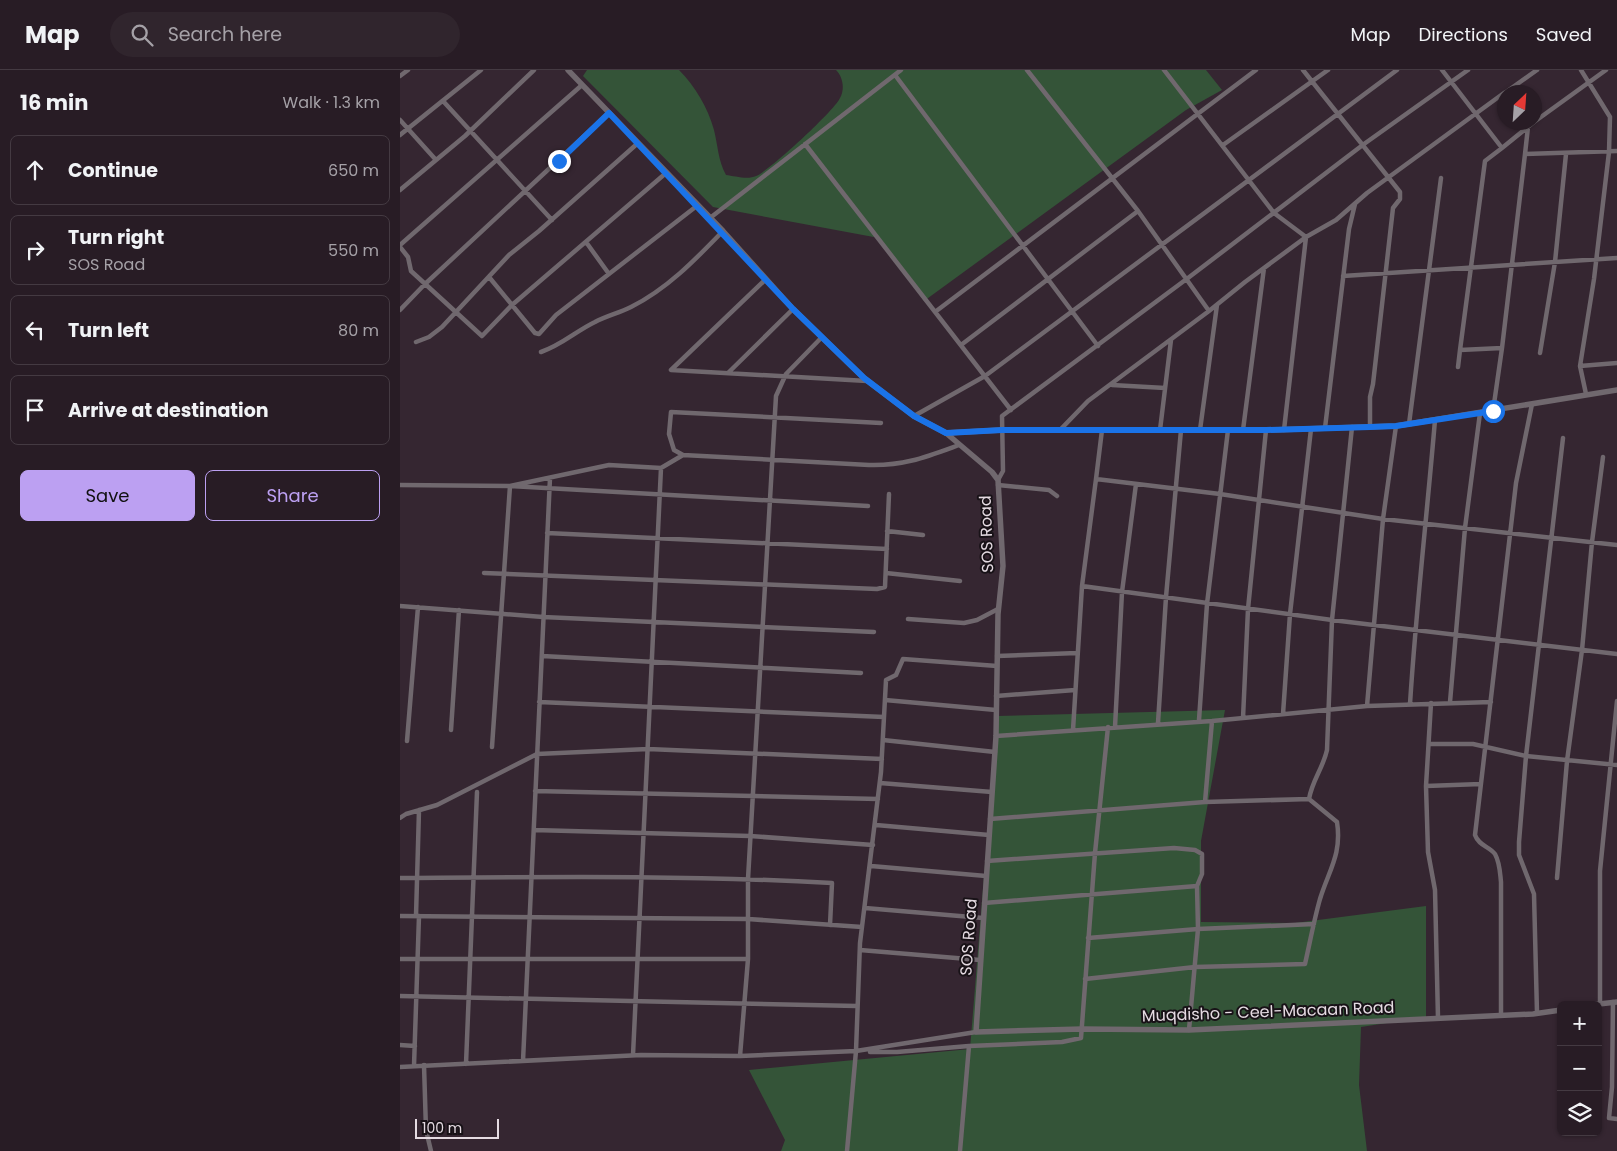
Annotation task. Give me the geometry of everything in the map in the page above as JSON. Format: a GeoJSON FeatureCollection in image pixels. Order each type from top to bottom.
{"type":"FeatureCollection","features":[{"type":"Feature","properties":{"kind":"street"},"geometry":{"type":"LineString","coordinates":[[400,76],[408,70]]}},
{"type":"Feature","properties":{"kind":"street"},"geometry":{"type":"LineString","coordinates":[[400,135],[482,70]]}},
{"type":"Feature","properties":{"kind":"street"},"geometry":{"type":"LineString","coordinates":[[400,190],[471,131],[534,70]]}},
{"type":"Feature","properties":{"kind":"street","name":"SOS Road"},"geometry":{"type":"LineString","coordinates":[[568,70],[723,231],[765,280],[822,338],[867,381],[914,416],[946,433],[992,472],[998,482],[1002,566],[998,609],[996,736],[976,1032]]}},
{"type":"Feature","properties":{"kind":"street"},"geometry":{"type":"LineString","coordinates":[[710,218],[901,70]]}},
{"type":"Feature","properties":{"kind":"street"},"geometry":{"type":"LineString","coordinates":[[1027,70],[1138,210],[1188,278],[1210,312]]}},
{"type":"Feature","properties":{"kind":"street"},"geometry":{"type":"LineString","coordinates":[[1164,70],[1274,213],[1306,237]]}},
{"type":"Feature","properties":{"kind":"street"},"geometry":{"type":"LineString","coordinates":[[935,312],[1256,70]]}},
{"type":"Feature","properties":{"kind":"street"},"geometry":{"type":"LineString","coordinates":[[1303,70],[1361,146],[1397,188],[1400,198],[1393,208],[1384,274],[1373,384],[1370,397],[1370,427]]}},
{"type":"Feature","properties":{"kind":"street"},"geometry":{"type":"LineString","coordinates":[[1223,145],[1328,70]]}},
{"type":"Feature","properties":{"kind":"street"},"geometry":{"type":"LineString","coordinates":[[914,416],[985,376],[1397,70]]}},
{"type":"Feature","properties":{"kind":"street"},"geometry":{"type":"LineString","coordinates":[[1442,70],[1502,148]]}},
{"type":"Feature","properties":{"kind":"street"},"geometry":{"type":"LineString","coordinates":[[1057,496],[1049,490],[998,482],[1003,470],[1002,416],[1098,346],[1361,146],[1468,70]]}},
{"type":"Feature","properties":{"kind":"street"},"geometry":{"type":"LineString","coordinates":[[1516,85],[1537,70]]}},
{"type":"Feature","properties":{"kind":"street"},"geometry":{"type":"LineString","coordinates":[[1581,70],[1589,80],[1610,117],[1609,152],[1580,366],[1586,394]]}},
{"type":"Feature","properties":{"kind":"street"},"geometry":{"type":"LineString","coordinates":[[1542,116],[1589,80],[1606,70]]}},
{"type":"Feature","properties":{"kind":"street"},"geometry":{"type":"LineString","coordinates":[[895,74],[1098,346]]}},
{"type":"Feature","properties":{"kind":"street"},"geometry":{"type":"LineString","coordinates":[[582,85],[400,246],[408,257],[411,271],[424,285],[482,336],[512,305],[666,173]]}},
{"type":"Feature","properties":{"kind":"street"},"geometry":{"type":"LineString","coordinates":[[1060,430],[1088,401],[1210,312],[1264,268],[1306,237],[1336,220],[1387,178],[1497,99]]}},
{"type":"Feature","properties":{"kind":"street"},"geometry":{"type":"LineString","coordinates":[[444,101],[552,220]]}},
{"type":"Feature","properties":{"kind":"street"},"geometry":{"type":"LineString","coordinates":[[400,310],[424,285],[609,113]]}},
{"type":"Feature","properties":{"kind":"street"},"geometry":{"type":"LineString","coordinates":[[400,120],[436,160]]}},
{"type":"Feature","properties":{"kind":"street"},"geometry":{"type":"LineString","coordinates":[[1458,367],[1469,268],[1485,161],[1524,130]]}},
{"type":"Feature","properties":{"kind":"street"},"geometry":{"type":"LineString","coordinates":[[1493,411],[1528,130]]}},
{"type":"Feature","properties":{"kind":"street"},"geometry":{"type":"LineString","coordinates":[[416,342],[429,337],[456,313],[509,254],[552,220],[638,143]]}},
{"type":"Feature","properties":{"kind":"street"},"geometry":{"type":"LineString","coordinates":[[805,144],[1010,410]]}},
{"type":"Feature","properties":{"kind":"street"},"geometry":{"type":"LineString","coordinates":[[1525,154],[1617,151]]}},
{"type":"Feature","properties":{"kind":"street"},"geometry":{"type":"LineString","coordinates":[[1540,354],[1555,262],[1566,154]]}},
{"type":"Feature","properties":{"kind":"street"},"geometry":{"type":"LineString","coordinates":[[1409,424],[1441,178]]}},
{"type":"Feature","properties":{"kind":"street"},"geometry":{"type":"LineString","coordinates":[[1325,428],[1349,229],[1355,203]]}},
{"type":"Feature","properties":{"kind":"street"},"geometry":{"type":"LineString","coordinates":[[489,277],[535,333],[539,334],[556,315],[698,205]]}},
{"type":"Feature","properties":{"kind":"street"},"geometry":{"type":"LineString","coordinates":[[961,345],[1138,210]]}},
{"type":"Feature","properties":{"kind":"street"},"geometry":{"type":"LineString","coordinates":[[541,352],[558,346],[593,322],[632,307],[669,283],[683,272],[723,231]]}},
{"type":"Feature","properties":{"kind":"street"},"geometry":{"type":"LineString","coordinates":[[1284,430],[1306,237]]}},
{"type":"Feature","properties":{"kind":"street"},"geometry":{"type":"LineString","coordinates":[[586,242],[609,274]]}},
{"type":"Feature","properties":{"kind":"street"},"geometry":{"type":"LineString","coordinates":[[1344,276],[1617,258]]}},
{"type":"Feature","properties":{"kind":"street"},"geometry":{"type":"LineString","coordinates":[[1243,430],[1264,268]]}},
{"type":"Feature","properties":{"kind":"street"},"geometry":{"type":"LineString","coordinates":[[765,280],[671,370],[867,381]]}},
{"type":"Feature","properties":{"kind":"street"},"geometry":{"type":"LineString","coordinates":[[1200,430],[1217,305]]}},
{"type":"Feature","properties":{"kind":"street"},"geometry":{"type":"LineString","coordinates":[[728,373],[793,309]]}},
{"type":"Feature","properties":{"kind":"street"},"geometry":{"type":"LineString","coordinates":[[740,1056],[748,959],[750,836],[776,396],[785,376],[822,338]]}},
{"type":"Feature","properties":{"kind":"street"},"geometry":{"type":"LineString","coordinates":[[1160,430],[1171,340]]}},
{"type":"Feature","properties":{"kind":"street"},"geometry":{"type":"LineString","coordinates":[[1460,350],[1502,348]]}},
{"type":"Feature","properties":{"kind":"street"},"geometry":{"type":"LineString","coordinates":[[1580,366],[1617,363]]}},
{"type":"Feature","properties":{"kind":"street"},"geometry":{"type":"LineString","coordinates":[[1111,384],[1165,388]]}},
{"type":"Feature","properties":{"kind":"street"},"geometry":{"type":"LineString","coordinates":[[946,433],[1002,430],[1284,430],[1396,426],[1617,390]]}},
{"type":"Feature","properties":{"kind":"street"},"geometry":{"type":"LineString","coordinates":[[1501,1016],[1501,882],[1499,863],[1494,853],[1478,842],[1475,835],[1509,533],[1516,483],[1532,404]]}},
{"type":"Feature","properties":{"kind":"street"},"geometry":{"type":"LineString","coordinates":[[881,422],[671,412],[669,434],[676,452],[683,455],[893,466],[928,457],[959,445]]}},
{"type":"Feature","properties":{"kind":"street"},"geometry":{"type":"LineString","coordinates":[[1450,702],[1465,528],[1480,413]]}},
{"type":"Feature","properties":{"kind":"street"},"geometry":{"type":"LineString","coordinates":[[1410,704],[1414,630],[1427,523],[1435,420]]}},
{"type":"Feature","properties":{"kind":"street"},"geometry":{"type":"LineString","coordinates":[[1367,706],[1383,519],[1396,426]]}},
{"type":"Feature","properties":{"kind":"street"},"geometry":{"type":"LineString","coordinates":[[1309,798],[1311,786],[1324,763],[1332,620],[1352,428]]}},
{"type":"Feature","properties":{"kind":"street"},"geometry":{"type":"LineString","coordinates":[[1283,714],[1290,614],[1311,429]]}},
{"type":"Feature","properties":{"kind":"street"},"geometry":{"type":"LineString","coordinates":[[1073,730],[1082,586],[1102,430]]}},
{"type":"Feature","properties":{"kind":"street"},"geometry":{"type":"LineString","coordinates":[[1158,723],[1166,597],[1181,430]]}},
{"type":"Feature","properties":{"kind":"street"},"geometry":{"type":"LineString","coordinates":[[1199,720],[1207,604],[1228,430]]}},
{"type":"Feature","properties":{"kind":"street"},"geometry":{"type":"LineString","coordinates":[[1242,718],[1248,609],[1261,501],[1266,430]]}},
{"type":"Feature","properties":{"kind":"street"},"geometry":{"type":"LineString","coordinates":[[1537,1013],[1534,894],[1519,855],[1526,756],[1563,438]]}},
{"type":"Feature","properties":{"kind":"street"},"geometry":{"type":"LineString","coordinates":[[510,486],[609,465],[661,468],[683,455]]}},
{"type":"Feature","properties":{"kind":"street"},"geometry":{"type":"LineString","coordinates":[[1557,878],[1602,457]]}},
{"type":"Feature","properties":{"kind":"street"},"geometry":{"type":"LineString","coordinates":[[633,1055],[661,468]]}},
{"type":"Feature","properties":{"kind":"street"},"geometry":{"type":"LineString","coordinates":[[523,1061],[550,478]]}},
{"type":"Feature","properties":{"kind":"street"},"geometry":{"type":"LineString","coordinates":[[1096,479],[1220,494],[1383,519],[1617,545]]}},
{"type":"Feature","properties":{"kind":"street"},"geometry":{"type":"LineString","coordinates":[[1115,727],[1122,592],[1136,484]]}},
{"type":"Feature","properties":{"kind":"street"},"geometry":{"type":"LineString","coordinates":[[400,485],[510,486],[660,496],[868,506]]}},
{"type":"Feature","properties":{"kind":"street"},"geometry":{"type":"LineString","coordinates":[[492,747],[510,486]]}},
{"type":"Feature","properties":{"kind":"street"},"geometry":{"type":"LineString","coordinates":[[484,573],[877,589],[885,587],[889,494]]}},
{"type":"Feature","properties":{"kind":"street"},"geometry":{"type":"LineString","coordinates":[[887,531],[922,535]]}},
{"type":"Feature","properties":{"kind":"street"},"geometry":{"type":"LineString","coordinates":[[547,533],[887,549]]}},
{"type":"Feature","properties":{"kind":"street"},"geometry":{"type":"LineString","coordinates":[[886,573],[960,581]]}},
{"type":"Feature","properties":{"kind":"street"},"geometry":{"type":"LineString","coordinates":[[1082,586],[1332,620],[1617,654]]}},
{"type":"Feature","properties":{"kind":"street"},"geometry":{"type":"LineString","coordinates":[[400,606],[543,617],[654,620],[874,632]]}},
{"type":"Feature","properties":{"kind":"street"},"geometry":{"type":"LineString","coordinates":[[407,741],[418,607]]}},
{"type":"Feature","properties":{"kind":"street"},"geometry":{"type":"LineString","coordinates":[[908,619],[964,623],[977,620],[998,609]]}},
{"type":"Feature","properties":{"kind":"street"},"geometry":{"type":"LineString","coordinates":[[451,730],[459,610]]}},
{"type":"Feature","properties":{"kind":"street"},"geometry":{"type":"LineString","coordinates":[[997,656],[1077,653]]}},
{"type":"Feature","properties":{"kind":"street"},"geometry":{"type":"LineString","coordinates":[[542,656],[861,673]]}},
{"type":"Feature","properties":{"kind":"street"},"geometry":{"type":"LineString","coordinates":[[847,1151],[856,1051],[860,950],[876,825],[886,680],[900,669],[904,659],[997,666]]}},
{"type":"Feature","properties":{"kind":"street"},"geometry":{"type":"LineString","coordinates":[[996,696],[1075,690]]}},
{"type":"Feature","properties":{"kind":"street"},"geometry":{"type":"LineString","coordinates":[[885,700],[996,710]]}},
{"type":"Feature","properties":{"kind":"street"},"geometry":{"type":"LineString","coordinates":[[1600,1001],[1600,871],[1617,701]]}},
{"type":"Feature","properties":{"kind":"street"},"geometry":{"type":"LineString","coordinates":[[540,702],[758,710],[884,717]]}},
{"type":"Feature","properties":{"kind":"street"},"geometry":{"type":"LineString","coordinates":[[996,736],[1199,720],[1212,721],[1367,706],[1491,702]]}},
{"type":"Feature","properties":{"kind":"street"},"geometry":{"type":"LineString","coordinates":[[1431,703],[1426,786],[1428,852],[1435,890],[1438,1018]]}},
{"type":"Feature","properties":{"kind":"street"},"geometry":{"type":"LineString","coordinates":[[1205,802],[1212,721]]}},
{"type":"Feature","properties":{"kind":"street"},"geometry":{"type":"LineString","coordinates":[[400,1067],[633,1055],[740,1056],[856,1051],[897,1052],[969,1046],[1062,1042],[1082,1038],[1084,979],[1108,727]]}},
{"type":"Feature","properties":{"kind":"street"},"geometry":{"type":"LineString","coordinates":[[883,740],[995,752]]}},
{"type":"Feature","properties":{"kind":"street"},"geometry":{"type":"LineString","coordinates":[[1430,744],[1473,744],[1526,756],[1617,765]]}},
{"type":"Feature","properties":{"kind":"street"},"geometry":{"type":"LineString","coordinates":[[400,818],[436,805],[537,754],[648,749],[755,752],[882,759]]}},
{"type":"Feature","properties":{"kind":"street"},"geometry":{"type":"LineString","coordinates":[[880,783],[992,792]]}},
{"type":"Feature","properties":{"kind":"street"},"geometry":{"type":"LineString","coordinates":[[1426,786],[1481,784]]}},
{"type":"Feature","properties":{"kind":"street"},"geometry":{"type":"LineString","coordinates":[[535,791],[878,799]]}},
{"type":"Feature","properties":{"kind":"street"},"geometry":{"type":"LineString","coordinates":[[466,1064],[477,792]]}},
{"type":"Feature","properties":{"kind":"street"},"geometry":{"type":"LineString","coordinates":[[990,819],[1099,812],[1205,802],[1309,798],[1337,822],[1340,838],[1337,856],[1320,899],[1306,964],[1195,968],[1084,979]]}},
{"type":"Feature","properties":{"kind":"street"},"geometry":{"type":"LineString","coordinates":[[414,1066],[418,960],[417,878],[419,810]]}},
{"type":"Feature","properties":{"kind":"street"},"geometry":{"type":"LineString","coordinates":[[876,825],[989,835]]}},
{"type":"Feature","properties":{"kind":"street"},"geometry":{"type":"LineString","coordinates":[[534,830],[750,836],[874,845]]}},
{"type":"Feature","properties":{"kind":"street"},"geometry":{"type":"LineString","coordinates":[[987,861],[1174,848],[1195,850],[1202,854],[1202,874],[1197,886],[1198,929],[1189,1030]]}},
{"type":"Feature","properties":{"kind":"street"},"geometry":{"type":"LineString","coordinates":[[870,866],[986,876]]}},
{"type":"Feature","properties":{"kind":"street"},"geometry":{"type":"LineString","coordinates":[[400,878],[532,875],[748,879],[832,883],[830,925]]}},
{"type":"Feature","properties":{"kind":"street"},"geometry":{"type":"LineString","coordinates":[[984,903],[1197,886]]}},
{"type":"Feature","properties":{"kind":"street"},"geometry":{"type":"LineString","coordinates":[[865,908],[983,918]]}},
{"type":"Feature","properties":{"kind":"street"},"geometry":{"type":"LineString","coordinates":[[400,916],[748,919],[862,927]]}},
{"type":"Feature","properties":{"kind":"street"},"geometry":{"type":"LineString","coordinates":[[1088,938],[1198,929],[1314,924]]}},
{"type":"Feature","properties":{"kind":"street"},"geometry":{"type":"LineString","coordinates":[[860,950],[980,960]]}},
{"type":"Feature","properties":{"kind":"street"},"geometry":{"type":"LineString","coordinates":[[400,959],[748,959]]}},
{"type":"Feature","properties":{"kind":"street"},"geometry":{"type":"LineString","coordinates":[[400,996],[857,1006]]}},
{"type":"Feature","properties":{"kind":"street"},"geometry":{"type":"LineString","coordinates":[[1602,1003],[1615,1002],[1609,1118],[1617,1118]]}},
{"type":"Feature","properties":{"kind":"street","name":"Muqdisho - Ceel-Macaan Road"},"geometry":{"type":"LineString","coordinates":[[976,1032],[1082,1029],[1189,1030],[1501,1016],[1557,1010]]}},
{"type":"Feature","properties":{"kind":"street"},"geometry":{"type":"LineString","coordinates":[[856,1051],[976,1032]]}},
{"type":"Feature","properties":{"kind":"street"},"geometry":{"type":"LineString","coordinates":[[400,1045],[414,1046]]}},
{"type":"Feature","properties":{"kind":"street"},"geometry":{"type":"LineString","coordinates":[[960,1151],[969,1046]]}},
{"type":"Feature","properties":{"kind":"street"},"geometry":{"type":"LineString","coordinates":[[424,1065],[426,1130],[431,1151]]}},
{"type":"Feature","properties":{"kind":"green space"},"geometry":{"type":"Polygon","coordinates":[[[587,70],[679,70],[696,90],[705,106],[714,130],[718,153],[726,175],[745,178],[756,176],[763,172],[787,153],[835,105],[842,94],[843,87],[836,70],[1206,70],[1222,90],[1186,110],[924,301],[879,238],[713,207],[583,76],[587,70]]]}},
{"type":"Feature","properties":{"kind":"green space"},"geometry":{"type":"Polygon","coordinates":[[[1225,710],[1201,841],[1201,922],[1295,923],[1426,906],[1426,1017],[1361,1027],[1359,1085],[1367,1151],[781,1151],[785,1140],[749,1070],[970,1049],[997,716],[1225,710]]]}},
{"type":"Feature","properties":{"kind":"route"},"geometry":{"type":"LineString","coordinates":[[559,161],[609,113],[723,231],[765,280],[864,378],[914,416],[946,433],[1002,430],[1266,430],[1396,426],[1493,411]]}}]}
